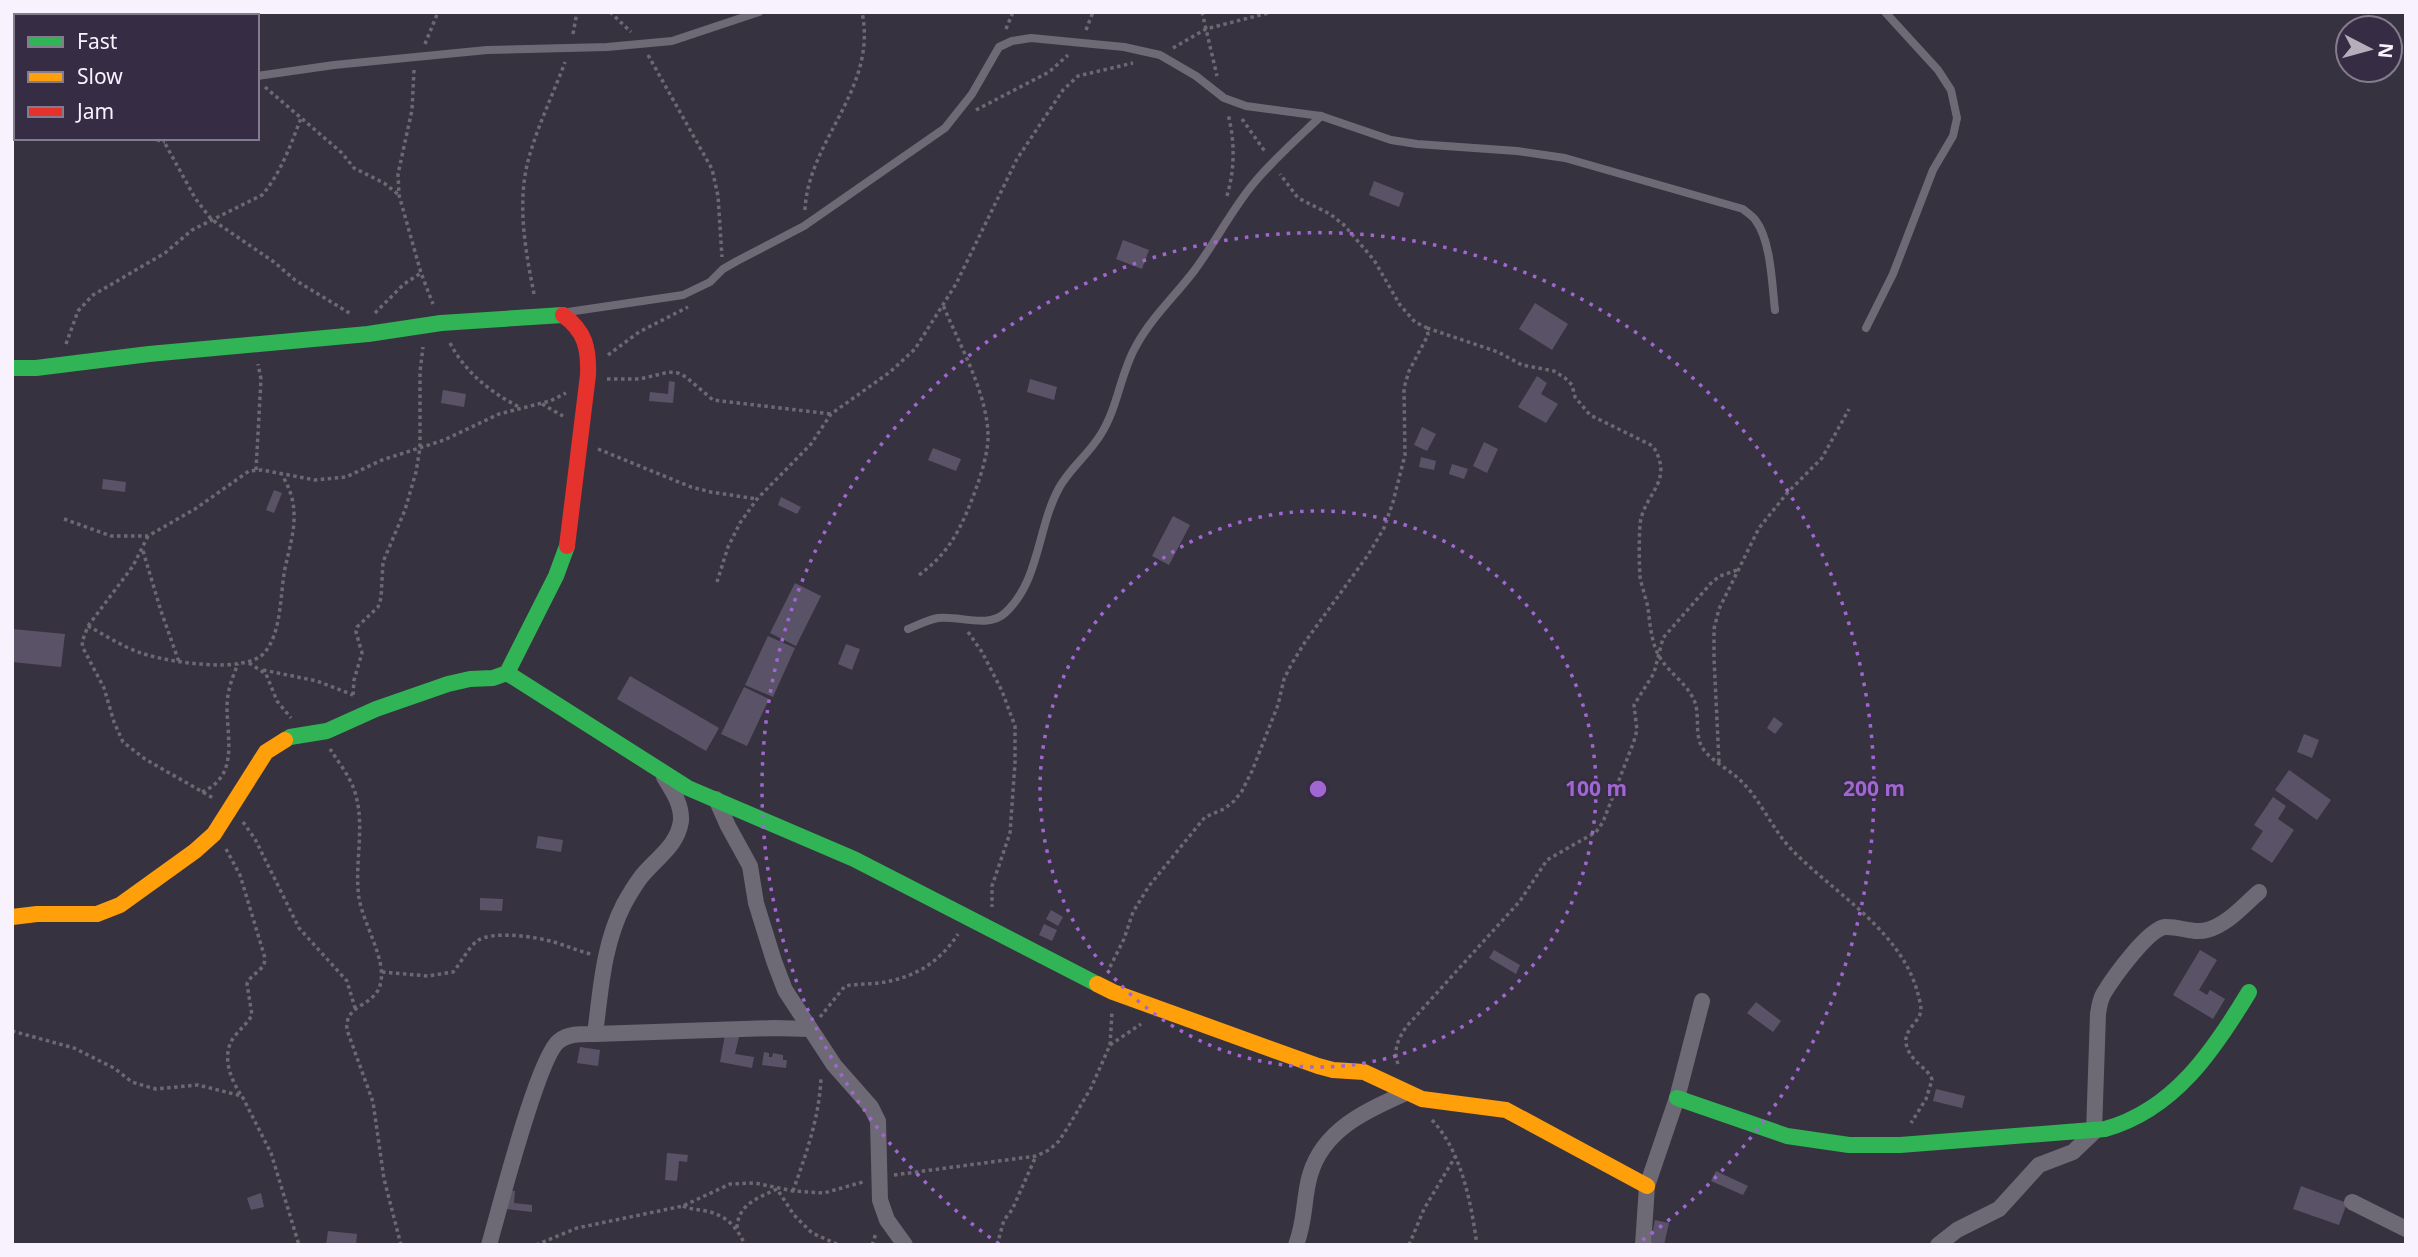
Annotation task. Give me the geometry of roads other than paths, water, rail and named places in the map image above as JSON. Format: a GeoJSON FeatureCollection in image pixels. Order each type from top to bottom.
{"type":"FeatureCollection","features":[{"type":"Feature","properties":{"kind":"street"},"geometry":{"type":"LineString","coordinates":[[12,368],[254,346],[366,330],[561,313],[578,324],[585,336],[589,352],[570,537],[565,556],[507,673],[494,678],[448,684],[376,709],[327,731],[290,737],[266,752],[214,834],[132,897],[97,914],[37,914],[12,917]]}},
{"type":"Feature","properties":{"kind":"street"},"geometry":{"type":"LineString","coordinates":[[507,673],[688,788],[854,859],[1107,988],[1160,1010],[1318,1066],[1364,1072],[1406,1093],[1439,1103],[1506,1110],[1647,1186]]}},
{"type":"Feature","properties":{"kind":"street"},"geometry":{"type":"LineString","coordinates":[[595,1034],[604,957],[625,903],[642,875],[663,856],[677,835],[681,820],[676,795],[661,772]]}},
{"type":"Feature","properties":{"kind":"street"},"geometry":{"type":"LineString","coordinates":[[716,799],[750,866],[757,903],[785,990],[821,1046],[848,1082],[872,1107],[878,1121],[878,1177],[882,1210],[905,1245]]}},
{"type":"Feature","properties":{"kind":"street"},"geometry":{"type":"LineString","coordinates":[[1938,1245],[1957,1230],[1999,1209],[2039,1165],[2073,1152],[2094,1132],[2098,1014],[2102,996],[2125,964],[2156,930],[2163,927],[2208,930],[2259,892]]}},
{"type":"Feature","properties":{"kind":"street"},"geometry":{"type":"LineString","coordinates":[[1677,1098],[1796,1138],[1825,1144],[1896,1144],[2031,1133],[2094,1132],[2127,1122],[2176,1091],[2220,1042],[2249,992]]}},
{"type":"Feature","properties":{"kind":"street"},"geometry":{"type":"LineString","coordinates":[[1643,1245],[1647,1186],[1677,1098],[1702,1001]]}},
{"type":"Feature","properties":{"kind":"street"},"geometry":{"type":"LineString","coordinates":[[489,1245],[522,1129],[548,1055],[557,1042],[569,1035],[810,1029]]}},
{"type":"Feature","properties":{"kind":"street"},"geometry":{"type":"LineString","coordinates":[[1296,1245],[1305,1217],[1309,1176],[1320,1150],[1343,1125],[1406,1093]]}},
{"type":"Feature","properties":{"kind":"street"},"geometry":{"type":"LineString","coordinates":[[2352,1202],[2406,1229]]}},
{"type":"Feature","properties":{"kind":"lane"},"geometry":{"type":"LineString","coordinates":[[259,78],[334,65],[487,50],[672,41],[759,12]]}},
{"type":"Feature","properties":{"kind":"lane"},"geometry":{"type":"LineString","coordinates":[[1866,328],[1893,274],[1933,170],[1953,136],[1957,118],[1951,90],[1938,70],[1885,12]]}},
{"type":"Feature","properties":{"kind":"lane"},"geometry":{"type":"LineString","coordinates":[[561,313],[683,295],[710,282],[723,269],[804,226],[945,128],[972,94],[999,47],[1031,37],[1124,47],[1160,55],[1196,76],[1227,100],[1254,108],[1321,116],[1391,140],[1565,158],[1743,209],[1755,219],[1763,233],[1774,310]]}},
{"type":"Feature","properties":{"kind":"lane"},"geometry":{"type":"LineString","coordinates":[[908,629],[940,618],[997,619],[1012,605],[1034,564],[1058,490],[1101,434],[1110,417],[1125,370],[1147,328],[1196,268],[1252,184],[1321,116]]}}]}
